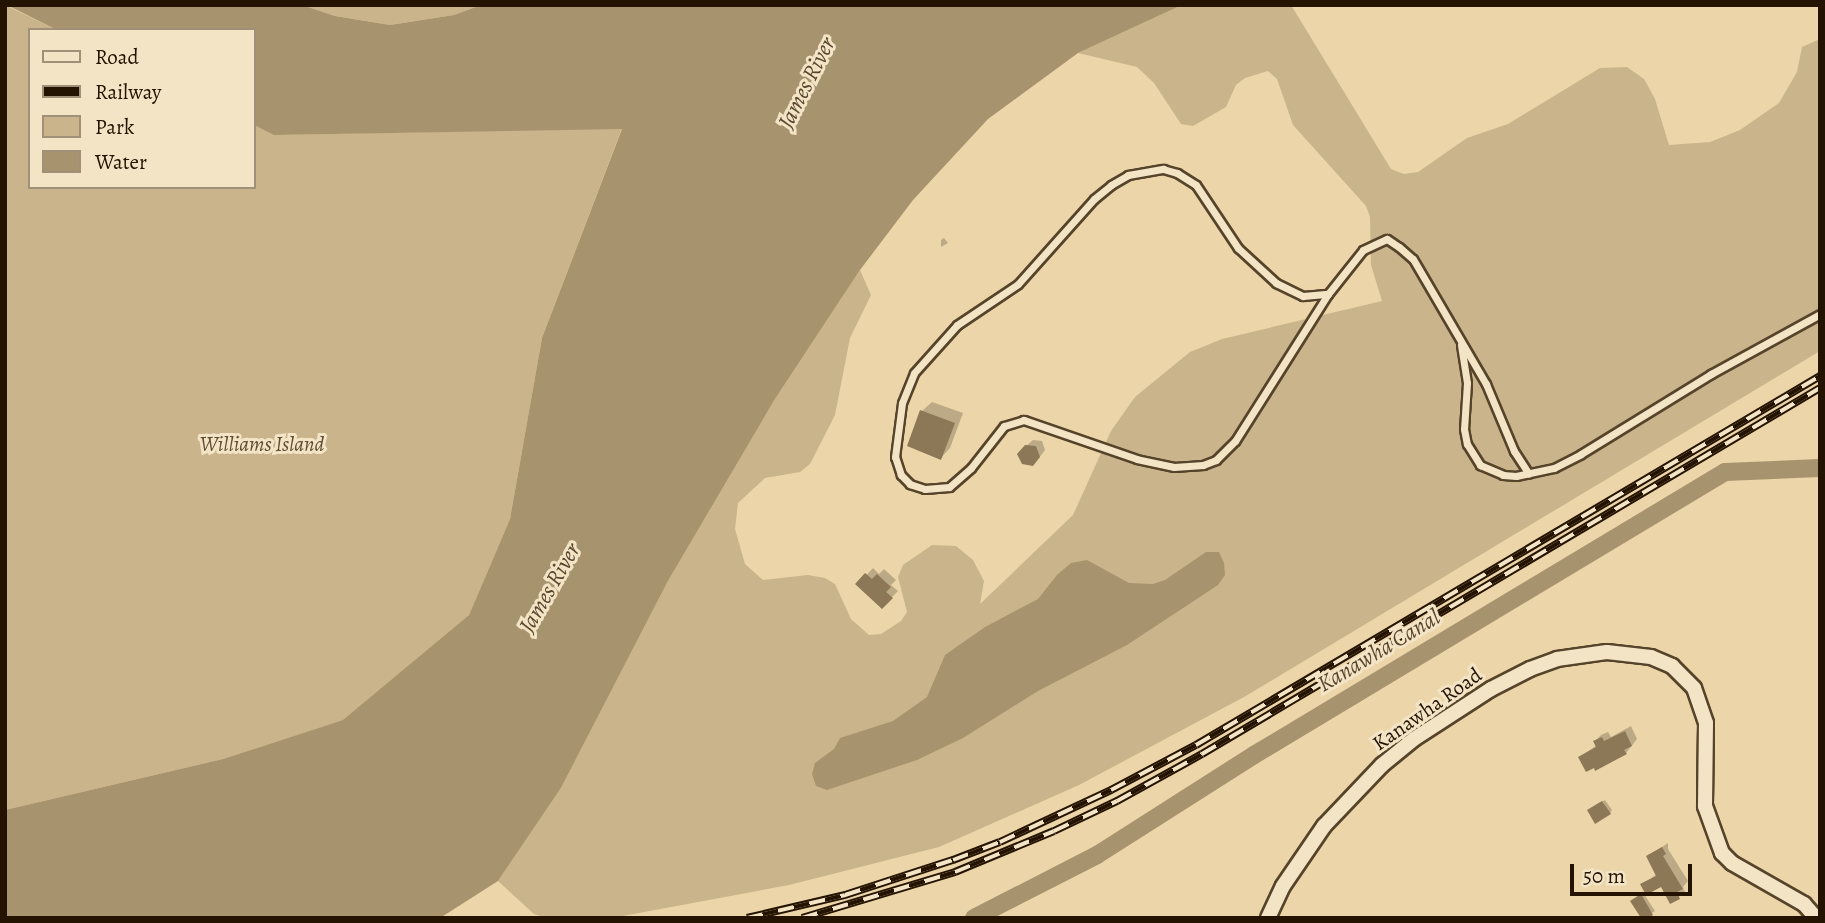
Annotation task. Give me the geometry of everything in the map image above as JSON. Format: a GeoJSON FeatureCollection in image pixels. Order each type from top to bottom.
{"type":"FeatureCollection","features":[{"type":"Feature","properties":{"kind":"street","name":"Kanawha Road"},"geometry":{"type":"LineString","coordinates":[[1268,918],[1283,886],[1324,826],[1382,765],[1414,739],[1491,689],[1530,669],[1557,659],[1597,653],[1634,653],[1651,657],[1682,673],[1697,694],[1706,723],[1705,806],[1722,853],[1732,863],[1804,904],[1816,918]]}},
{"type":"Feature","properties":{"kind":"lane"},"geometry":{"type":"LineString","coordinates":[[1328,294],[1303,296],[1287,290],[1258,269],[1238,248],[1203,194],[1188,178],[1163,169],[1128,175],[1094,199],[1018,284],[957,325],[914,373],[902,403],[895,457],[897,467],[911,484],[925,489],[949,487],[971,468],[1004,426],[1024,420],[1136,460],[1185,467],[1216,460],[1235,441],[1328,294],[1358,254],[1387,239],[1413,259],[1486,384],[1514,451],[1529,474]]}},
{"type":"Feature","properties":{"kind":"lane"},"geometry":{"type":"LineString","coordinates":[[1461,345],[1467,383],[1464,429],[1472,456],[1488,470],[1503,475],[1529,474],[1554,468],[1581,454],[1711,374],[1820,314]]}},
{"type":"Feature","properties":{"kind":"green space","name":"Williams Island"},"geometry":{"type":"Polygon","coordinates":[[[5,5],[53,28],[28,28],[28,189],[256,189],[256,126],[275,135],[622,128],[542,338],[510,519],[469,615],[344,720],[223,759],[5,810],[5,5]]]}},
{"type":"Feature","properties":{"kind":"green space"},"geometry":{"type":"Polygon","coordinates":[[[302,5],[481,5],[454,15],[390,25],[335,16],[302,5]]]}},
{"type":"Feature","properties":{"kind":"green space"},"geometry":{"type":"Polygon","coordinates":[[[1182,5],[1291,5],[1391,169],[1404,174],[1418,172],[1467,138],[1508,124],[1600,68],[1627,67],[1644,79],[1655,99],[1669,145],[1710,142],[1740,130],[1779,103],[1797,72],[1802,47],[1820,39],[1820,351],[1244,697],[1079,785],[939,847],[789,885],[612,918],[547,918],[534,914],[498,881],[561,788],[668,581],[775,399],[860,270],[871,295],[850,338],[835,415],[810,464],[800,472],[765,478],[738,503],[735,529],[745,564],[763,580],[808,575],[825,578],[835,584],[851,619],[869,635],[881,634],[901,621],[907,612],[898,577],[903,565],[932,545],[956,546],[973,560],[984,581],[980,604],[1073,515],[1111,431],[1135,397],[1190,352],[1222,339],[1382,301],[1371,265],[1370,217],[1366,206],[1293,125],[1277,79],[1268,71],[1245,78],[1236,85],[1226,107],[1193,126],[1181,124],[1154,83],[1137,67],[1078,53],[1182,5]]]}},
{"type":"Feature","properties":{"kind":"water","name":"James River"},"geometry":{"type":"Polygon","coordinates":[[[7,5],[302,5],[335,16],[390,25],[454,15],[481,5],[1182,5],[1078,53],[988,119],[913,200],[860,270],[775,399],[668,581],[561,788],[498,881],[440,918],[5,918],[5,810],[223,759],[343,720],[469,615],[510,519],[542,338],[622,129],[274,135],[256,126],[256,28],[53,28],[7,5]]]}},
{"type":"Feature","properties":{"kind":"water"},"geometry":{"type":"Polygon","coordinates":[[[1206,552],[1219,552],[1224,563],[1225,575],[1218,585],[1127,645],[1038,691],[963,738],[917,760],[827,790],[816,786],[812,774],[815,763],[834,749],[840,738],[893,721],[927,697],[945,655],[985,627],[1038,599],[1057,575],[1071,563],[1087,560],[1129,583],[1153,584],[1165,580],[1206,552]]]}},
{"type":"Feature","properties":{"kind":"building"},"geometry":{"type":"Polygon","coordinates":[[[920,410],[955,423],[941,460],[907,446],[920,410]]]}},
{"type":"Feature","properties":{"kind":"building"},"geometry":{"type":"Polygon","coordinates":[[[1025,445],[1036,446],[1040,457],[1033,466],[1022,464],[1017,454],[1025,445]]]}},
{"type":"Feature","properties":{"kind":"building"},"geometry":{"type":"Polygon","coordinates":[[[865,573],[872,579],[877,574],[891,587],[886,592],[893,598],[882,609],[855,584],[865,573]]]}},
{"type":"Feature","properties":{"kind":"building"},"geometry":{"type":"Polygon","coordinates":[[[1625,731],[1632,746],[1624,750],[1627,754],[1595,771],[1594,768],[1586,772],[1578,757],[1596,747],[1593,741],[1602,737],[1604,741],[1625,731]]]}},
{"type":"Feature","properties":{"kind":"building"},"geometry":{"type":"Polygon","coordinates":[[[1602,801],[1611,814],[1595,824],[1587,810],[1602,801]]]}},
{"type":"Feature","properties":{"kind":"building"},"geometry":{"type":"Polygon","coordinates":[[[1662,847],[1666,854],[1663,856],[1683,889],[1677,892],[1680,899],[1670,904],[1661,887],[1646,895],[1640,884],[1656,876],[1646,856],[1662,847]]]}},
{"type":"Feature","properties":{"kind":"building"},"geometry":{"type":"Polygon","coordinates":[[[1641,894],[1653,915],[1648,918],[1641,918],[1630,901],[1641,894]]]}},
{"type":"Feature","properties":{"kind":"waterway","name":"Kanawha Canal"},"geometry":{"type":"LineString","coordinates":[[974,918],[1097,855],[1254,755],[1725,472],[1820,468]]}},
{"type":"Feature","properties":{"kind":"railway"},"geometry":{"type":"LineString","coordinates":[[747,918],[845,895],[953,860],[1000,842],[1111,790],[1196,745],[1820,376]]}},
{"type":"Feature","properties":{"kind":"railway"},"geometry":{"type":"LineString","coordinates":[[802,918],[955,872],[1054,831],[1117,801],[1202,754],[1820,388]]}}]}
